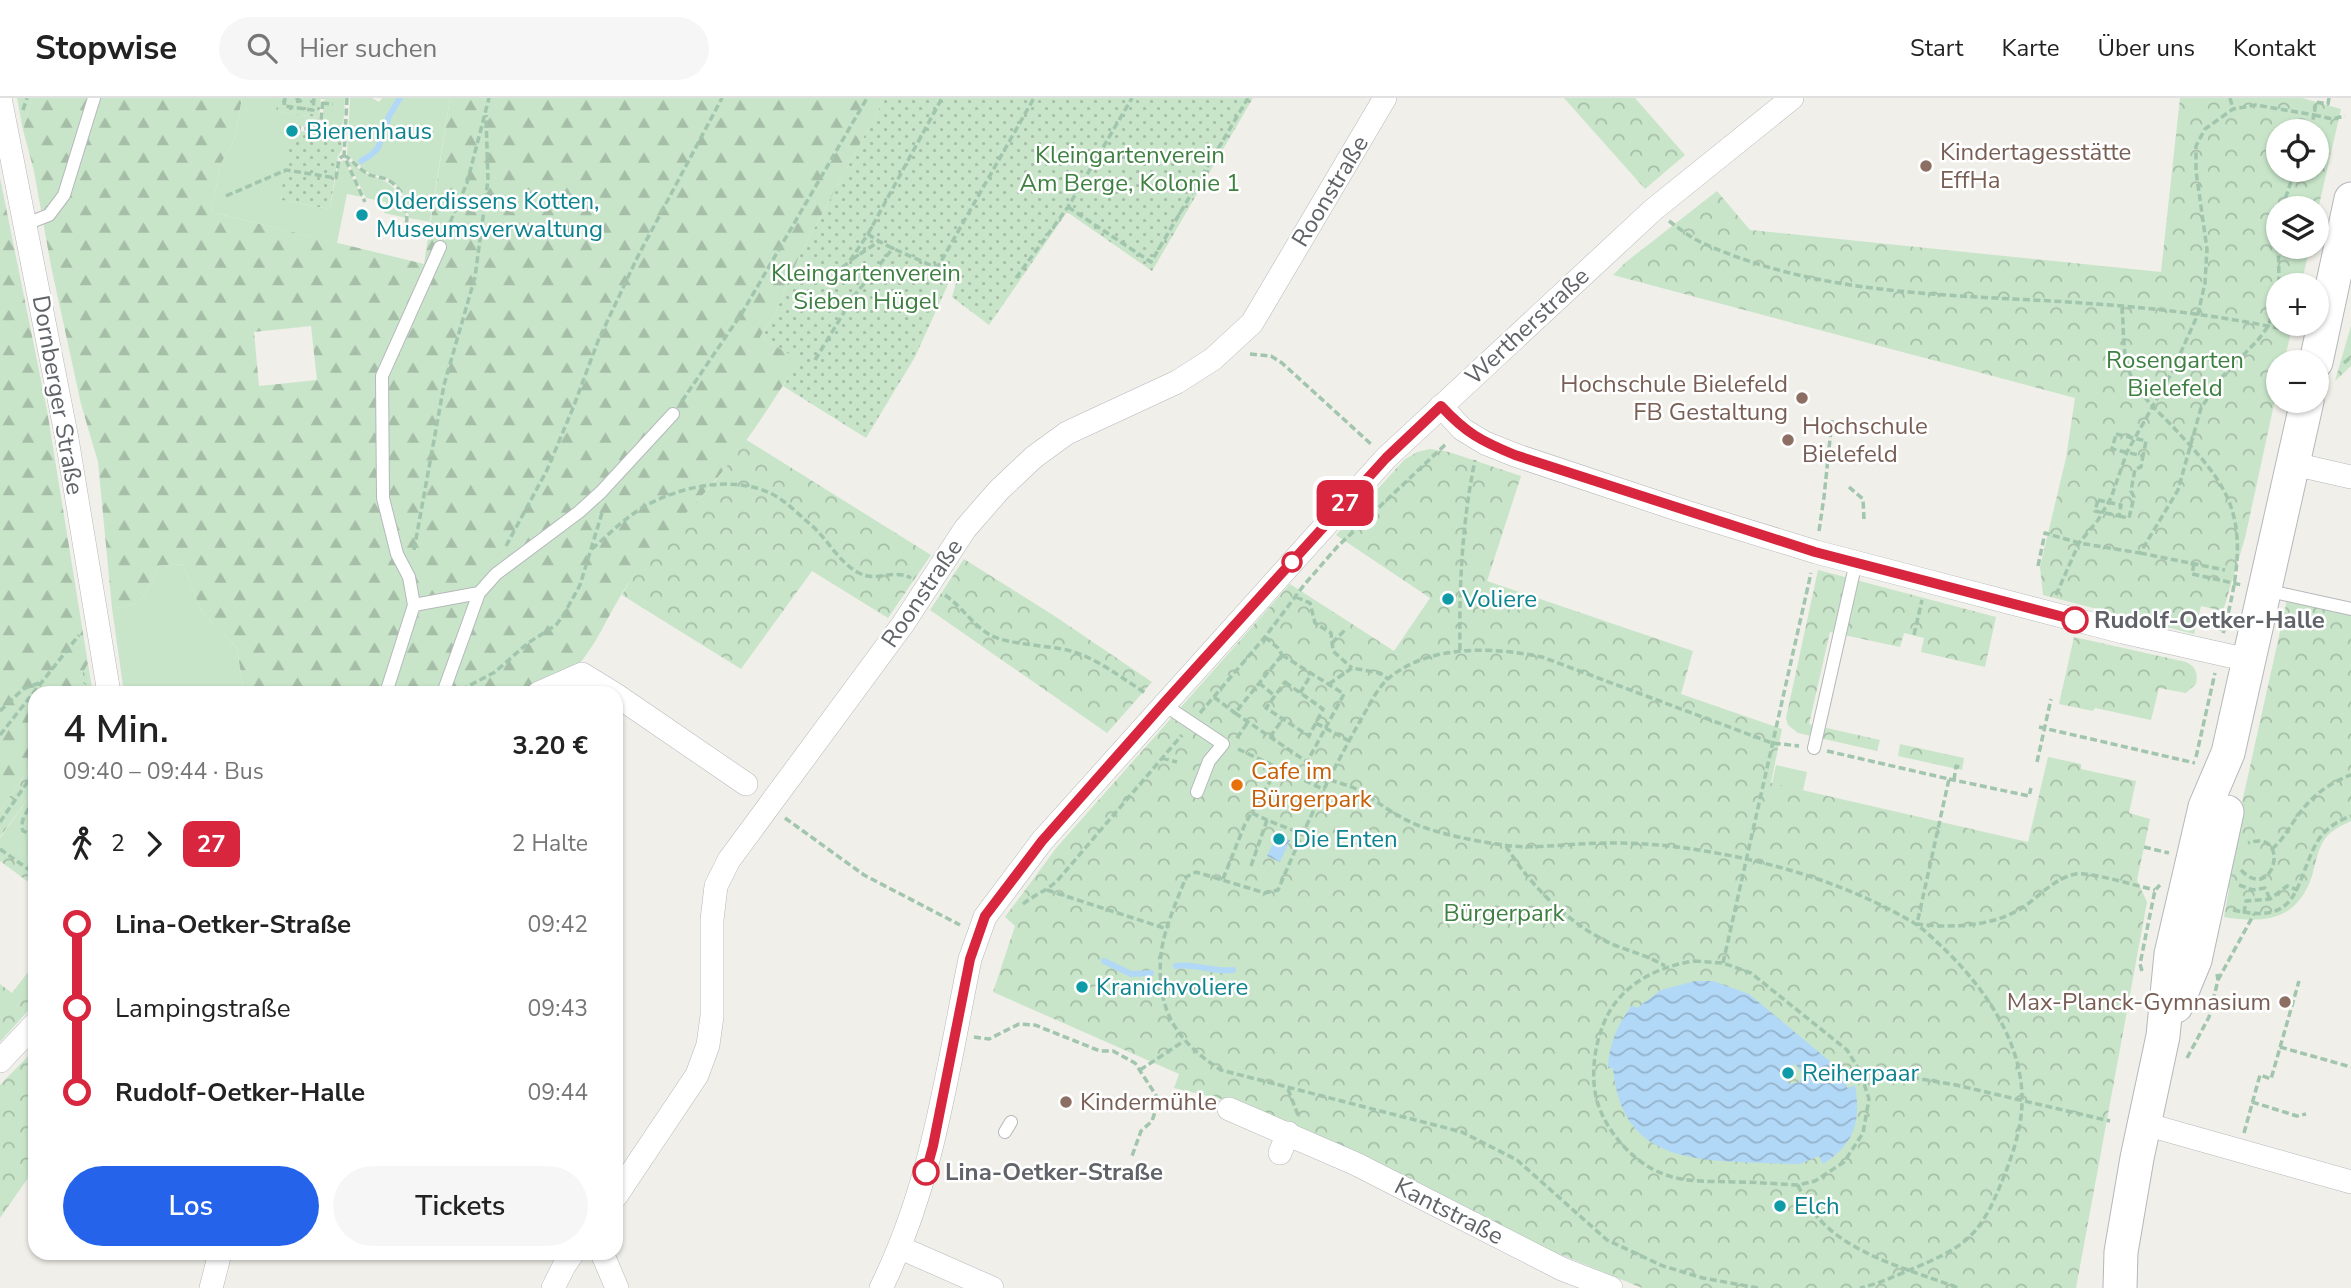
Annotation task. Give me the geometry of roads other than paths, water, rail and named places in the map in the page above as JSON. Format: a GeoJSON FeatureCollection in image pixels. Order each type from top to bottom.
{"type":"FeatureCollection","features":[{"type":"Feature","properties":{"kind":"main road"},"geometry":{"type":"LineString","coordinates":[[2319,350],[2351,199]]}},
{"type":"Feature","properties":{"kind":"main road"},"geometry":{"type":"LineString","coordinates":[[2163,1036],[2195,960],[2227,811],[2233,657],[2249,587],[2294,464],[2305,413]]}},
{"type":"Feature","properties":{"kind":"main road"},"geometry":{"type":"LineString","coordinates":[[2120,1288],[2121,1252],[2163,1036],[2171,954],[2204,807],[2228,753]]}},
{"type":"Feature","properties":{"kind":"main road"},"geometry":{"type":"LineString","coordinates":[[2103,1288],[2104,1276],[2121,1252]]}},
{"type":"Feature","properties":{"kind":"street","name":"Dornberger Straße"},"geometry":{"type":"LineString","coordinates":[[0,98],[67,439],[108,686]]}},
{"type":"Feature","properties":{"kind":"street","name":"Roonstraße"},"geometry":{"type":"LineString","coordinates":[[623,1186],[703,1062],[712,1016],[712,920],[716,886],[729,860],[930,584],[965,529],[999,490],[1034,457],[1067,433],[1177,382],[1213,359],[1252,323],[1385,98]]}},
{"type":"Feature","properties":{"kind":"street","name":"Wertherstraße"},"geometry":{"type":"LineString","coordinates":[[881,1288],[901,1248],[933,1146],[977,934],[985,916],[1042,841],[1386,458],[1653,210],[1792,98]]}},
{"type":"Feature","properties":{"kind":"street"},"geometry":{"type":"LineString","coordinates":[[1441,406],[1462,429],[1485,443],[1686,512],[1815,552],[2051,614],[2233,657]]}},
{"type":"Feature","properties":{"kind":"street"},"geometry":{"type":"LineString","coordinates":[[2294,464],[2351,477]]}},
{"type":"Feature","properties":{"kind":"street"},"geometry":{"type":"LineString","coordinates":[[555,686],[582,674],[602,686]]}},
{"type":"Feature","properties":{"kind":"street"},"geometry":{"type":"LineString","coordinates":[[623,699],[746,784]]}},
{"type":"Feature","properties":{"kind":"street"},"geometry":{"type":"LineString","coordinates":[[0,1061],[28,1031]]}},
{"type":"Feature","properties":{"kind":"street","name":"Kantstraße"},"geometry":{"type":"LineString","coordinates":[[1229,1109],[1284,1143],[1356,1164],[1562,1269],[1611,1288]]}},
{"type":"Feature","properties":{"kind":"street"},"geometry":{"type":"LineString","coordinates":[[2145,1124],[2351,1182]]}},
{"type":"Feature","properties":{"kind":"street"},"geometry":{"type":"LineString","coordinates":[[901,1248],[992,1288]]}},
{"type":"Feature","properties":{"kind":"street"},"geometry":{"type":"LineString","coordinates":[[211,1288],[218,1260]]}},
{"type":"Feature","properties":{"kind":"street"},"geometry":{"type":"LineString","coordinates":[[553,1288],[568,1260]]}},
{"type":"Feature","properties":{"kind":"street"},"geometry":{"type":"LineString","coordinates":[[605,1260],[617,1288]]}},
{"type":"Feature","properties":{"kind":"lane"},"geometry":{"type":"LineString","coordinates":[[26,223],[49,215],[64,195],[94,98]]}},
{"type":"Feature","properties":{"kind":"lane"},"geometry":{"type":"LineString","coordinates":[[388,686],[414,605],[409,577],[397,554],[383,498],[382,376],[440,247]]}},
{"type":"Feature","properties":{"kind":"lane"},"geometry":{"type":"LineString","coordinates":[[446,686],[479,593],[496,574],[579,512],[601,492],[673,414]]}},
{"type":"Feature","properties":{"kind":"lane"},"geometry":{"type":"LineString","coordinates":[[1814,748],[1856,562]]}},
{"type":"Feature","properties":{"kind":"lane"},"geometry":{"type":"LineString","coordinates":[[2249,587],[2351,609]]}},
{"type":"Feature","properties":{"kind":"lane"},"geometry":{"type":"LineString","coordinates":[[414,605],[479,593]]}},
{"type":"Feature","properties":{"kind":"lane"},"geometry":{"type":"LineString","coordinates":[[1163,704],[1223,744],[1209,761],[1198,792]]}},
{"type":"Feature","properties":{"kind":"water"},"geometry":{"type":"Polygon","coordinates":[[[1277,834],[1290,840],[1280,862],[1267,856],[1277,834]]]}},
{"type":"Feature","properties":{"kind":"water"},"geometry":{"type":"Polygon","coordinates":[[[1695,981],[1713,981],[1749,994],[1832,1063],[1842,1075],[1847,1088],[1855,1085],[1856,1121],[1849,1140],[1823,1164],[1819,1156],[1800,1164],[1702,1159],[1675,1153],[1652,1143],[1633,1126],[1620,1102],[1613,1068],[1608,1068],[1612,1042],[1627,1012],[1632,1005],[1637,1008],[1661,990],[1695,981]],[[1796,1065],[1786,1068],[1784,1077],[1789,1084],[1800,1082],[1802,1073],[1796,1065]]]}},
{"type":"Feature","properties":{"kind":"waterway"},"geometry":{"type":"LineString","coordinates":[[361,161],[378,148],[389,116],[400,98]]}},
{"type":"Feature","properties":{"kind":"waterway"},"geometry":{"type":"LineString","coordinates":[[1104,961],[1131,974],[1151,973]]}},
{"type":"Feature","properties":{"kind":"waterway"},"geometry":{"type":"LineString","coordinates":[[1176,966],[1233,970]]}},
{"type":"Feature","properties":{"kind":"place","name":"Bienenhaus"},"geometry":{"type":"Point","coordinates":[292,131]}},
{"type":"Feature","properties":{"kind":"place","name":"Kindertagesstätte EffHa"},"geometry":{"type":"Point","coordinates":[1926,166]}},
{"type":"Feature","properties":{"kind":"place","name":"Olderdissens Kotten, Museumsverwaltung"},"geometry":{"type":"Point","coordinates":[362,215]}},
{"type":"Feature","properties":{"kind":"place","name":"Hochschule Bielefeld FB Gestaltung"},"geometry":{"type":"Point","coordinates":[1802,398]}},
{"type":"Feature","properties":{"kind":"place","name":"Hochschule Bielefeld"},"geometry":{"type":"Point","coordinates":[1788,440]}},
{"type":"Feature","properties":{"kind":"place","name":"Voliere"},"geometry":{"type":"Point","coordinates":[1448,599]}},
{"type":"Feature","properties":{"kind":"place","name":"Rudolf-Oetker-Halle"},"geometry":{"type":"Point","coordinates":[2075,620]}},
{"type":"Feature","properties":{"kind":"place","name":"Cafe im Bürgerpark"},"geometry":{"type":"Point","coordinates":[1237,785]}},
{"type":"Feature","properties":{"kind":"place","name":"Die Enten"},"geometry":{"type":"Point","coordinates":[1279,839]}},
{"type":"Feature","properties":{"kind":"place","name":"Kranichvoliere"},"geometry":{"type":"Point","coordinates":[1082,987]}},
{"type":"Feature","properties":{"kind":"place","name":"Max-Planck-Gymnasium"},"geometry":{"type":"Point","coordinates":[2285,1002]}},
{"type":"Feature","properties":{"kind":"place","name":"Reiherpaar"},"geometry":{"type":"Point","coordinates":[1788,1073]}},
{"type":"Feature","properties":{"kind":"place","name":"Kindermühle"},"geometry":{"type":"Point","coordinates":[1066,1102]}},
{"type":"Feature","properties":{"kind":"place","name":"Lina-Oetker-Straße"},"geometry":{"type":"Point","coordinates":[926,1172]}},
{"type":"Feature","properties":{"kind":"place","name":"Elch"},"geometry":{"type":"Point","coordinates":[1780,1206]}},
{"type":"Feature","properties":{"kind":"park label","name":"Kleingartenverein Am Berge, Kolonie 1"},"geometry":{"type":"Point","coordinates":[1130,169]}},
{"type":"Feature","properties":{"kind":"park label","name":"Kleingartenverein Sieben Hügel"},"geometry":{"type":"Point","coordinates":[866,287]}},
{"type":"Feature","properties":{"kind":"park label","name":"Rosengarten Bielefeld"},"geometry":{"type":"Point","coordinates":[2175,374]}},
{"type":"Feature","properties":{"kind":"park label","name":"Bürgerpark"},"geometry":{"type":"Point","coordinates":[1504,913]}}]}
